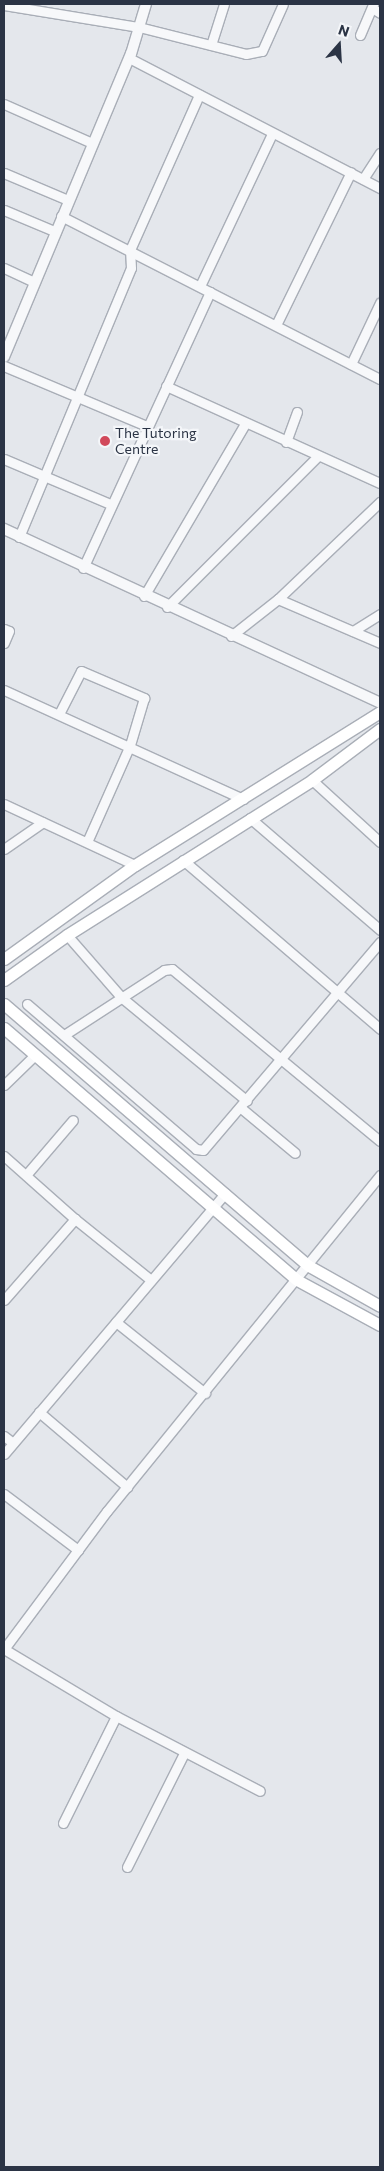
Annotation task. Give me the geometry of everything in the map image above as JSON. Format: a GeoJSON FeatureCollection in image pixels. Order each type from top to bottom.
{"type":"FeatureCollection","features":[{"type":"Feature","properties":{"kind":"main road"},"geometry":{"type":"LineString","coordinates":[[4,959],[135,865],[380,712]]}},
{"type":"Feature","properties":{"kind":"main road"},"geometry":{"type":"LineString","coordinates":[[4,980],[67,935],[312,780],[380,729]]}},
{"type":"Feature","properties":{"kind":"main road"},"geometry":{"type":"LineString","coordinates":[[4,1004],[308,1266],[380,1306]]}},
{"type":"Feature","properties":{"kind":"main road"},"geometry":{"type":"LineString","coordinates":[[4,1028],[297,1280],[380,1326]]}},
{"type":"Feature","properties":{"kind":"street"},"geometry":{"type":"LineString","coordinates":[[4,357],[7,340],[34,282],[54,231],[129,58],[146,4]]}},
{"type":"Feature","properties":{"kind":"street"},"geometry":{"type":"LineString","coordinates":[[211,45],[224,4]]}},
{"type":"Feature","properties":{"kind":"street"},"geometry":{"type":"LineString","coordinates":[[4,5],[139,27],[246,54],[262,50],[283,4]]}},
{"type":"Feature","properties":{"kind":"street"},"geometry":{"type":"LineString","coordinates":[[360,35],[372,6],[380,13]]}},
{"type":"Feature","properties":{"kind":"street"},"geometry":{"type":"LineString","coordinates":[[129,58],[272,134],[380,188]]}},
{"type":"Feature","properties":{"kind":"street"},"geometry":{"type":"LineString","coordinates":[[19,537],[131,268],[130,250],[199,95]]}},
{"type":"Feature","properties":{"kind":"street"},"geometry":{"type":"LineString","coordinates":[[4,104],[92,143]]}},
{"type":"Feature","properties":{"kind":"street"},"geometry":{"type":"LineString","coordinates":[[200,286],[272,134]]}},
{"type":"Feature","properties":{"kind":"street"},"geometry":{"type":"LineString","coordinates":[[363,179],[380,153]]}},
{"type":"Feature","properties":{"kind":"street"},"geometry":{"type":"LineString","coordinates":[[276,325],[351,172]]}},
{"type":"Feature","properties":{"kind":"street"},"geometry":{"type":"LineString","coordinates":[[4,173],[68,200]]}},
{"type":"Feature","properties":{"kind":"street"},"geometry":{"type":"LineString","coordinates":[[4,210],[54,231]]}},
{"type":"Feature","properties":{"kind":"street"},"geometry":{"type":"LineString","coordinates":[[61,216],[380,379]]}},
{"type":"Feature","properties":{"kind":"street"},"geometry":{"type":"LineString","coordinates":[[4,268],[34,282]]}},
{"type":"Feature","properties":{"kind":"street"},"geometry":{"type":"LineString","coordinates":[[83,568],[110,504],[210,292]]}},
{"type":"Feature","properties":{"kind":"street"},"geometry":{"type":"LineString","coordinates":[[351,364],[380,303]]}},
{"type":"Feature","properties":{"kind":"street"},"geometry":{"type":"LineString","coordinates":[[4,366],[147,426]]}},
{"type":"Feature","properties":{"kind":"street"},"geometry":{"type":"LineString","coordinates":[[166,386],[245,424],[380,484]]}},
{"type":"Feature","properties":{"kind":"street"},"geometry":{"type":"LineString","coordinates":[[286,442],[297,412]]}},
{"type":"Feature","properties":{"kind":"street"},"geometry":{"type":"LineString","coordinates":[[144,596],[245,424]]}},
{"type":"Feature","properties":{"kind":"street"},"geometry":{"type":"LineString","coordinates":[[167,607],[318,456]]}},
{"type":"Feature","properties":{"kind":"street"},"geometry":{"type":"LineString","coordinates":[[4,459],[110,504]]}},
{"type":"Feature","properties":{"kind":"street"},"geometry":{"type":"LineString","coordinates":[[231,636],[278,599],[380,502]]}},
{"type":"Feature","properties":{"kind":"street"},"geometry":{"type":"LineString","coordinates":[[4,529],[167,607],[380,703]]}},
{"type":"Feature","properties":{"kind":"street"},"geometry":{"type":"LineString","coordinates":[[278,599],[380,643]]}},
{"type":"Feature","properties":{"kind":"street"},"geometry":{"type":"LineString","coordinates":[[353,631],[380,614]]}},
{"type":"Feature","properties":{"kind":"street"},"geometry":{"type":"LineString","coordinates":[[4,629],[9,631],[4,643]]}},
{"type":"Feature","properties":{"kind":"street"},"geometry":{"type":"LineString","coordinates":[[59,714],[81,671],[144,698],[130,745],[87,842]]}},
{"type":"Feature","properties":{"kind":"street"},"geometry":{"type":"LineString","coordinates":[[4,690],[130,745],[243,799]]}},
{"type":"Feature","properties":{"kind":"street"},"geometry":{"type":"LineString","coordinates":[[312,780],[380,842]]}},
{"type":"Feature","properties":{"kind":"street"},"geometry":{"type":"LineString","coordinates":[[4,804],[135,865]]}},
{"type":"Feature","properties":{"kind":"street"},"geometry":{"type":"LineString","coordinates":[[250,818],[380,930]]}},
{"type":"Feature","properties":{"kind":"street"},"geometry":{"type":"LineString","coordinates":[[4,849],[43,822]]}},
{"type":"Feature","properties":{"kind":"street"},"geometry":{"type":"LineString","coordinates":[[183,860],[380,1029]]}},
{"type":"Feature","properties":{"kind":"street"},"geometry":{"type":"LineString","coordinates":[[67,935],[121,997],[244,1104],[295,1153]]}},
{"type":"Feature","properties":{"kind":"street"},"geometry":{"type":"LineString","coordinates":[[27,1004],[200,1151],[206,1149],[380,942]]}},
{"type":"Feature","properties":{"kind":"street"},"geometry":{"type":"LineString","coordinates":[[64,1035],[164,970],[172,968],[380,1141]]}},
{"type":"Feature","properties":{"kind":"street"},"geometry":{"type":"LineString","coordinates":[[4,1085],[35,1055]]}},
{"type":"Feature","properties":{"kind":"street"},"geometry":{"type":"LineString","coordinates":[[26,1175],[73,1120]]}},
{"type":"Feature","properties":{"kind":"street"},"geometry":{"type":"LineString","coordinates":[[4,1156],[75,1219],[152,1280]]}},
{"type":"Feature","properties":{"kind":"street"},"geometry":{"type":"LineString","coordinates":[[260,1791],[116,1716],[4,1649],[127,1487],[297,1280],[380,1175]]}},
{"type":"Feature","properties":{"kind":"street"},"geometry":{"type":"LineString","coordinates":[[4,1454],[225,1193]]}},
{"type":"Feature","properties":{"kind":"street"},"geometry":{"type":"LineString","coordinates":[[4,1300],[75,1219]]}},
{"type":"Feature","properties":{"kind":"street"},"geometry":{"type":"LineString","coordinates":[[116,1322],[205,1393]]}},
{"type":"Feature","properties":{"kind":"street"},"geometry":{"type":"LineString","coordinates":[[39,1412],[127,1487]]}},
{"type":"Feature","properties":{"kind":"street"},"geometry":{"type":"LineString","coordinates":[[4,1436],[13,1444]]}},
{"type":"Feature","properties":{"kind":"street"},"geometry":{"type":"LineString","coordinates":[[4,1494],[78,1550]]}},
{"type":"Feature","properties":{"kind":"street"},"geometry":{"type":"LineString","coordinates":[[63,1823],[116,1716]]}},
{"type":"Feature","properties":{"kind":"street"},"geometry":{"type":"LineString","coordinates":[[127,1867],[184,1753]]}},
{"type":"Feature","properties":{"kind":"place","name":"The Tutoring Centre"},"geometry":{"type":"Point","coordinates":[105,441]}}]}
